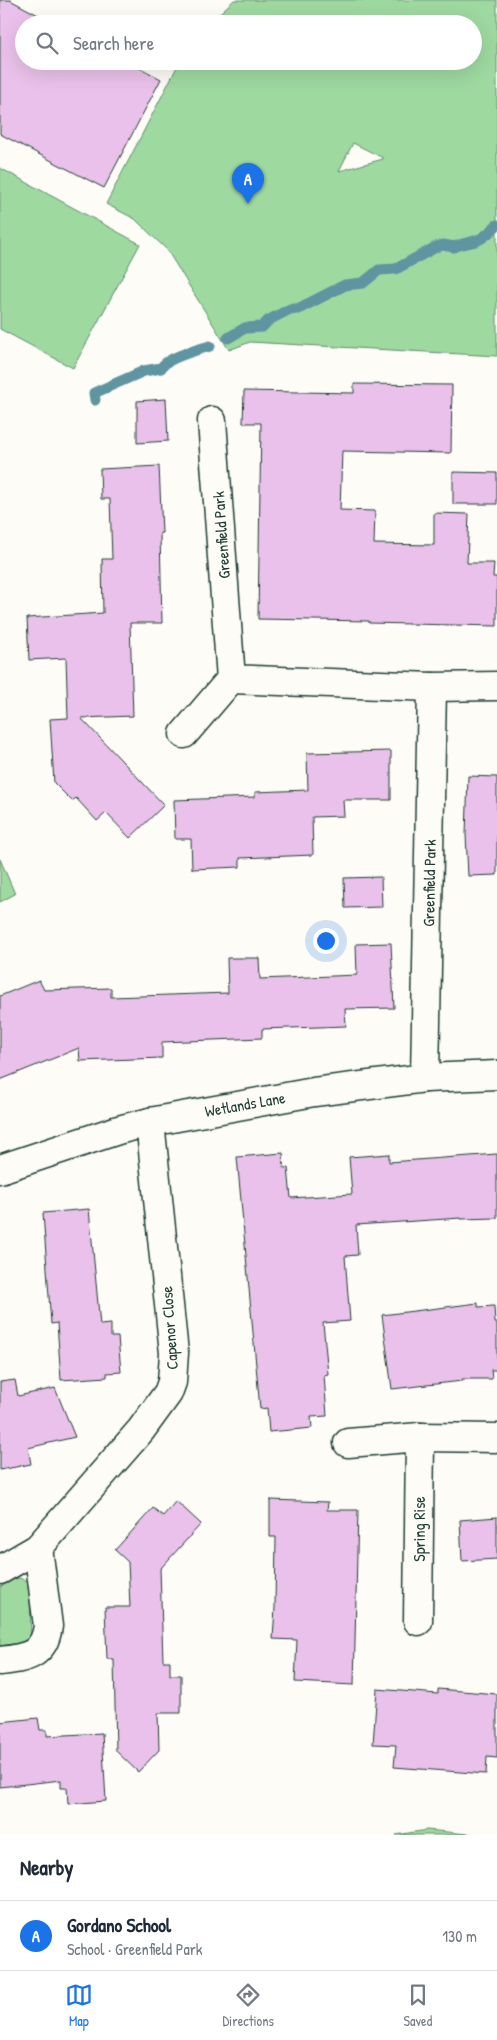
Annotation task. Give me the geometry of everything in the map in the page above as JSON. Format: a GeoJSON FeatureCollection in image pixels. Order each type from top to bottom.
{"type":"FeatureCollection","features":[{"type":"Feature","properties":{"kind":"street","name":"Greenfield Park"},"geometry":{"type":"LineString","coordinates":[[212,421],[231,679]]}},
{"type":"Feature","properties":{"kind":"street"},"geometry":{"type":"LineString","coordinates":[[184,734],[231,679],[432,687],[497,686]]}},
{"type":"Feature","properties":{"kind":"street","name":"Greenfield Park"},"geometry":{"type":"LineString","coordinates":[[425,1078],[432,687]]}},
{"type":"Feature","properties":{"kind":"street","name":"Wetlands Lane"},"geometry":{"type":"LineString","coordinates":[[0,1169],[118,1130],[150,1122],[314,1092],[425,1078],[497,1075]]}},
{"type":"Feature","properties":{"kind":"street","name":"Capenor Close"},"geometry":{"type":"LineString","coordinates":[[0,1570],[38,1548],[142,1430],[164,1401],[172,1382],[174,1353],[150,1122]]}},
{"type":"Feature","properties":{"kind":"street"},"geometry":{"type":"LineString","coordinates":[[348,1443],[420,1437],[497,1438]]}},
{"type":"Feature","properties":{"kind":"street","name":"Spring Rise"},"geometry":{"type":"LineString","coordinates":[[418,1621],[420,1437]]}},
{"type":"Feature","properties":{"kind":"street"},"geometry":{"type":"LineString","coordinates":[[0,1661],[23,1658],[32,1654],[42,1644],[47,1633],[48,1626],[38,1548]]}},
{"type":"Feature","properties":{"kind":"green space"},"geometry":{"type":"Polygon","coordinates":[[[234,0],[497,0],[497,356],[250,342],[229,350],[167,250],[135,219],[106,204],[175,70],[482,70],[482,15],[218,15],[234,0]],[[353,143],[339,171],[383,159],[353,143]]]}},
{"type":"Feature","properties":{"kind":"green space"},"geometry":{"type":"Polygon","coordinates":[[[0,168],[140,244],[73,368],[0,329],[0,168]]]}},
{"type":"Feature","properties":{"kind":"green space"},"geometry":{"type":"Polygon","coordinates":[[[0,859],[15,894],[0,902],[0,859]]]}},
{"type":"Feature","properties":{"kind":"green space"},"geometry":{"type":"Polygon","coordinates":[[[20,1578],[27,1582],[30,1590],[31,1642],[0,1650],[0,1587],[14,1579],[20,1578]]]}},
{"type":"Feature","properties":{"kind":"green space"},"geometry":{"type":"Polygon","coordinates":[[[427,1830],[478,1835],[396,1835],[427,1830]]]}},
{"type":"Feature","properties":{"kind":"building"},"geometry":{"type":"Polygon","coordinates":[[[0,0],[10,0],[38,15],[15,15],[15,70],[144,70],[161,79],[104,188],[0,134],[0,0]]]}},
{"type":"Feature","properties":{"kind":"building"},"geometry":{"type":"Polygon","coordinates":[[[354,384],[452,385],[451,453],[342,451],[340,510],[375,511],[374,544],[434,545],[434,513],[469,514],[467,563],[494,563],[493,577],[497,577],[497,626],[258,619],[261,423],[243,423],[244,391],[354,393],[354,384]]]}},
{"type":"Feature","properties":{"kind":"building"},"geometry":{"type":"Polygon","coordinates":[[[166,399],[168,441],[137,443],[137,401],[166,399]]]}},
{"type":"Feature","properties":{"kind":"building"},"geometry":{"type":"Polygon","coordinates":[[[159,466],[162,533],[160,533],[162,623],[130,623],[133,716],[81,718],[164,805],[130,838],[106,813],[97,821],[76,798],[72,801],[54,783],[50,719],[68,718],[66,658],[29,660],[27,618],[103,613],[102,559],[112,559],[110,499],[101,499],[100,469],[159,466]]]}},
{"type":"Feature","properties":{"kind":"building"},"geometry":{"type":"Polygon","coordinates":[[[453,472],[497,473],[497,504],[453,504],[453,472]]]}},
{"type":"Feature","properties":{"kind":"building"},"geometry":{"type":"Polygon","coordinates":[[[391,751],[391,800],[343,800],[344,816],[312,817],[313,855],[240,858],[240,867],[192,869],[191,839],[175,839],[174,800],[255,797],[255,792],[308,790],[307,753],[391,751]]]}},
{"type":"Feature","properties":{"kind":"building"},"geometry":{"type":"Polygon","coordinates":[[[468,776],[497,777],[497,875],[468,876],[466,835],[468,776]]]}},
{"type":"Feature","properties":{"kind":"building"},"geometry":{"type":"Polygon","coordinates":[[[381,877],[382,907],[345,908],[344,878],[381,877]]]}},
{"type":"Feature","properties":{"kind":"building"},"geometry":{"type":"Polygon","coordinates":[[[391,943],[394,1008],[345,1009],[346,1026],[262,1029],[262,1038],[162,1042],[162,1058],[80,1061],[79,1048],[0,1080],[0,996],[39,980],[44,990],[111,988],[111,997],[228,993],[227,958],[259,958],[260,979],[357,975],[356,944],[391,943]]]}},
{"type":"Feature","properties":{"kind":"building"},"geometry":{"type":"Polygon","coordinates":[[[283,1153],[284,1168],[288,1168],[291,1198],[352,1194],[349,1157],[389,1154],[389,1162],[497,1154],[497,1218],[461,1218],[356,1225],[358,1255],[345,1256],[350,1321],[323,1323],[328,1374],[324,1375],[327,1416],[311,1417],[312,1428],[269,1432],[267,1408],[260,1409],[237,1157],[283,1153]]]}},
{"type":"Feature","properties":{"kind":"building"},"geometry":{"type":"Polygon","coordinates":[[[89,1209],[100,1325],[111,1324],[111,1337],[118,1337],[121,1372],[107,1373],[107,1377],[61,1380],[57,1323],[51,1324],[43,1213],[89,1209]]]}},
{"type":"Feature","properties":{"kind":"building"},"geometry":{"type":"Polygon","coordinates":[[[478,1303],[478,1307],[494,1306],[495,1323],[497,1323],[497,1370],[491,1370],[492,1379],[462,1379],[462,1381],[392,1389],[382,1315],[478,1303]]]}},
{"type":"Feature","properties":{"kind":"building"},"geometry":{"type":"Polygon","coordinates":[[[15,1380],[18,1396],[55,1388],[75,1437],[28,1448],[31,1464],[0,1470],[0,1382],[15,1380]]]}},
{"type":"Feature","properties":{"kind":"building"},"geometry":{"type":"Polygon","coordinates":[[[270,1500],[328,1502],[327,1510],[358,1510],[354,1685],[295,1682],[297,1640],[273,1639],[276,1537],[270,1537],[270,1500]]]}},
{"type":"Feature","properties":{"kind":"building"},"geometry":{"type":"Polygon","coordinates":[[[176,1501],[201,1524],[160,1569],[163,1661],[170,1661],[170,1675],[181,1675],[181,1713],[158,1713],[159,1750],[138,1772],[116,1751],[114,1659],[107,1659],[105,1607],[130,1607],[128,1562],[115,1550],[153,1508],[163,1516],[176,1501]]]}},
{"type":"Feature","properties":{"kind":"building"},"geometry":{"type":"Polygon","coordinates":[[[497,1517],[497,1559],[462,1561],[460,1520],[497,1517]]]}},
{"type":"Feature","properties":{"kind":"building"},"geometry":{"type":"Polygon","coordinates":[[[377,1689],[438,1694],[438,1689],[497,1694],[497,1758],[487,1757],[486,1774],[394,1767],[396,1745],[373,1744],[377,1689]]]}},
{"type":"Feature","properties":{"kind":"building"},"geometry":{"type":"Polygon","coordinates":[[[38,1718],[40,1730],[47,1730],[47,1736],[102,1733],[106,1801],[68,1804],[67,1788],[61,1788],[61,1780],[0,1787],[0,1722],[38,1718]]]}},
{"type":"Feature","properties":{"kind":"waterway"},"geometry":{"type":"LineString","coordinates":[[228,338],[245,328],[262,327],[269,320],[290,309],[298,309],[345,285],[363,283],[379,270],[396,269],[436,247],[443,245],[454,247],[478,240],[497,225]]}},
{"type":"Feature","properties":{"kind":"waterway"},"geometry":{"type":"LineString","coordinates":[[95,400],[94,393],[144,371],[161,368],[170,360],[183,354],[210,346]]}},
{"type":"Feature","properties":{"kind":"place","name":"Gordano School"},"geometry":{"type":"Point","coordinates":[248,204]}}]}
